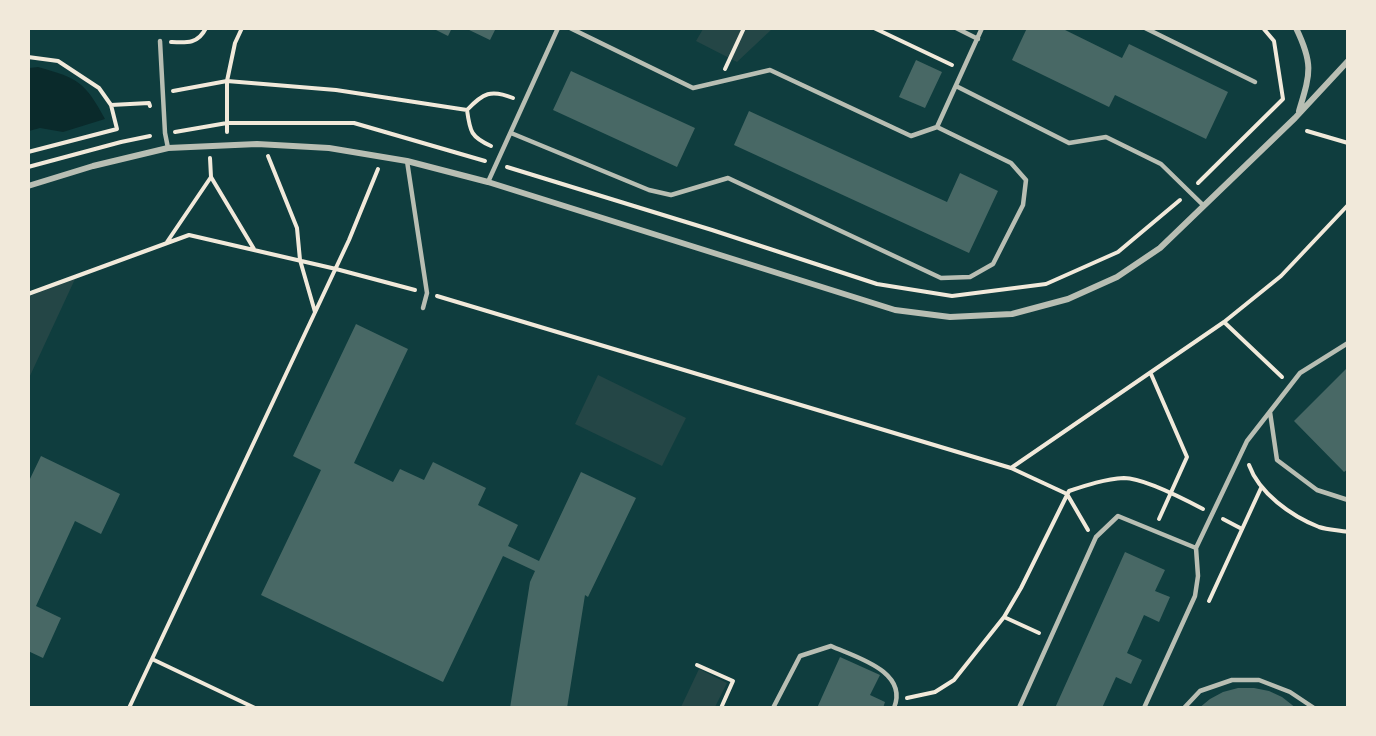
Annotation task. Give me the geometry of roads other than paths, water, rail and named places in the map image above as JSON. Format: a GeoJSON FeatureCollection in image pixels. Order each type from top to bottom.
{"type":"FeatureCollection","features":[{"type":"Feature","properties":{"kind":"street"},"geometry":{"type":"LineString","coordinates":[[1296,28],[1306,51],[1309,77],[1298,115]]}},
{"type":"Feature","properties":{"kind":"street"},"geometry":{"type":"LineString","coordinates":[[28,186],[93,166],[168,148],[264,144],[328,148],[407,161],[488,182],[895,310],[950,317],[1012,314],[1068,299],[1117,277],[1160,248],[1298,115],[1347,61]]}},
{"type":"Feature","properties":{"kind":"lane"},"geometry":{"type":"LineString","coordinates":[[488,182],[558,28]]}},
{"type":"Feature","properties":{"kind":"lane"},"geometry":{"type":"LineString","coordinates":[[511,133],[649,190],[671,195],[728,178],[941,278],[969,277],[993,264],[1023,205],[1026,180],[1011,163],[937,127],[911,136],[770,70],[693,88],[570,28]]}},
{"type":"Feature","properties":{"kind":"lane"},"geometry":{"type":"LineString","coordinates":[[956,28],[978,39]]}},
{"type":"Feature","properties":{"kind":"lane"},"geometry":{"type":"LineString","coordinates":[[937,127],[982,28]]}},
{"type":"Feature","properties":{"kind":"lane"},"geometry":{"type":"LineString","coordinates":[[1145,28],[1254,82]]}},
{"type":"Feature","properties":{"kind":"lane"},"geometry":{"type":"LineString","coordinates":[[160,41],[165,133],[168,148]]}},
{"type":"Feature","properties":{"kind":"lane"},"geometry":{"type":"LineString","coordinates":[[956,86],[1069,143],[1106,136],[1161,164],[1204,206]]}},
{"type":"Feature","properties":{"kind":"lane"},"geometry":{"type":"LineString","coordinates":[[407,161],[427,293],[423,308]]}},
{"type":"Feature","properties":{"kind":"lane"},"geometry":{"type":"LineString","coordinates":[[1144,708],[1195,596],[1198,576],[1196,548],[1244,449],[1300,373],[1347,343]]}},
{"type":"Feature","properties":{"kind":"lane"},"geometry":{"type":"LineString","coordinates":[[1270,412],[1277,460],[1317,490],[1347,500]]}},
{"type":"Feature","properties":{"kind":"lane"},"geometry":{"type":"LineString","coordinates":[[1019,708],[1096,537],[1118,516],[1196,548]]}},
{"type":"Feature","properties":{"kind":"lane"},"geometry":{"type":"LineString","coordinates":[[773,708],[800,656],[831,646],[881,669],[894,682],[898,700],[894,708]]}},
{"type":"Feature","properties":{"kind":"lane"},"geometry":{"type":"LineString","coordinates":[[1184,708],[1200,691],[1232,680],[1259,680],[1290,692],[1314,708]]}}]}
